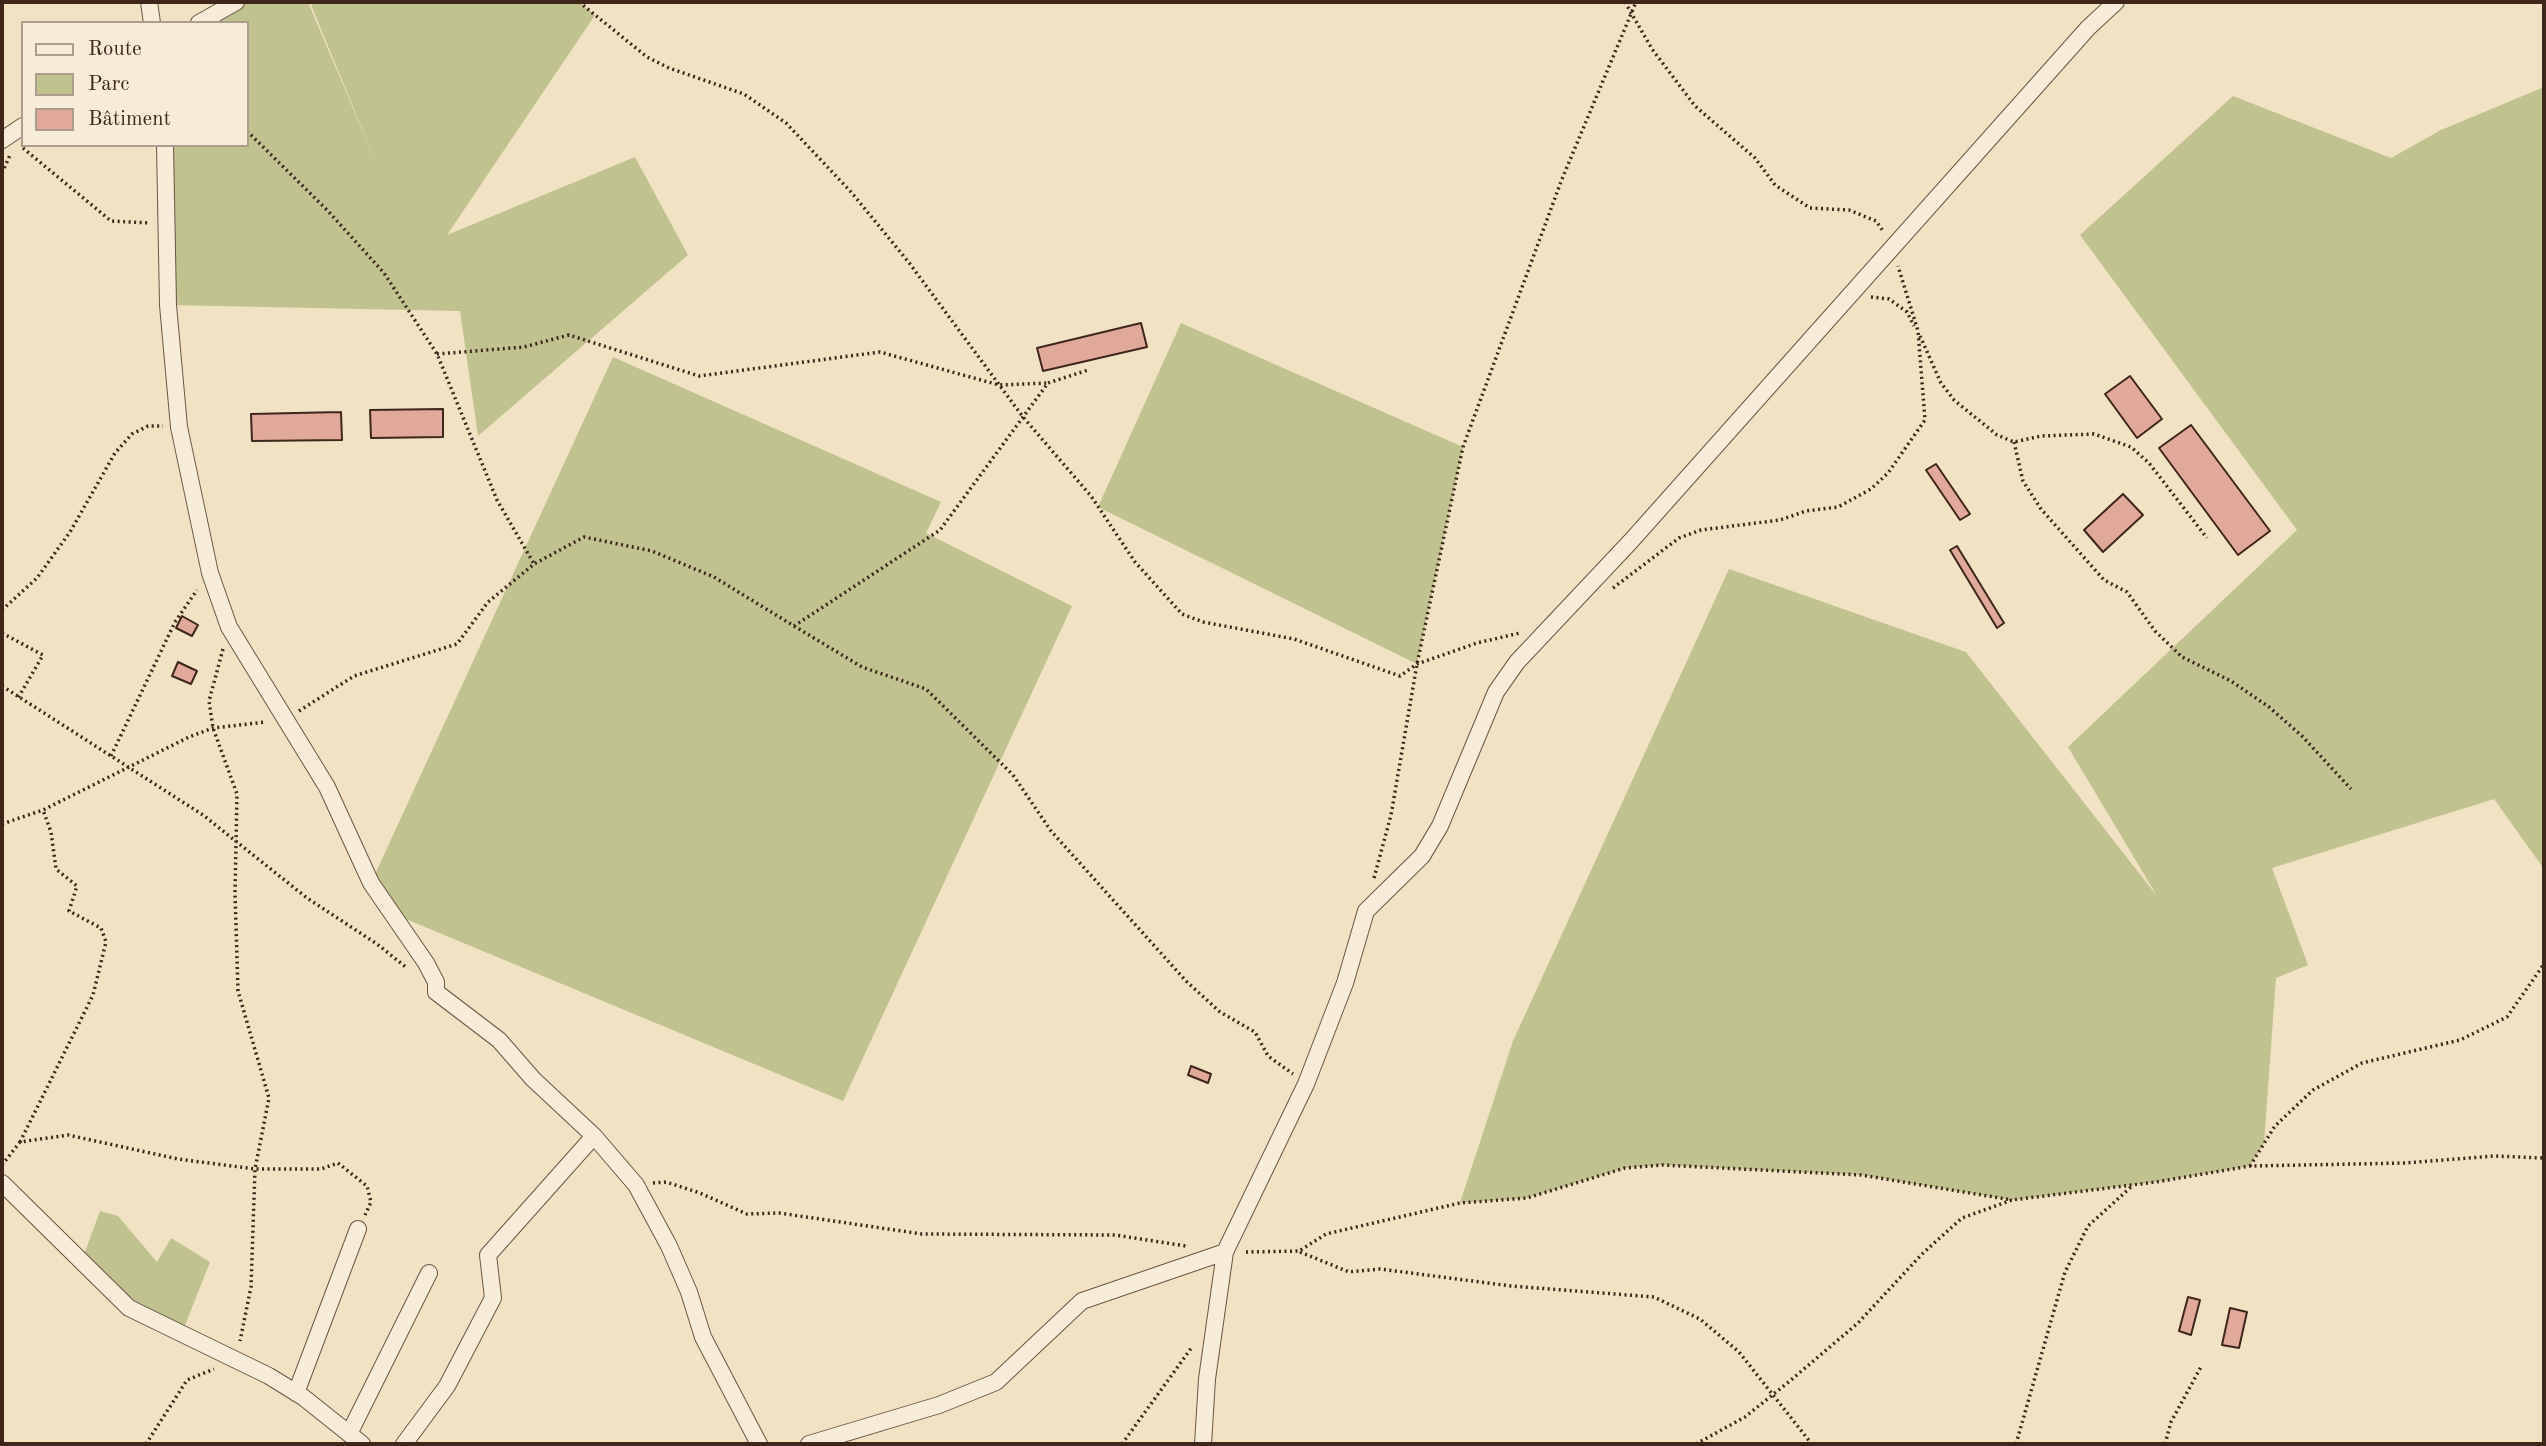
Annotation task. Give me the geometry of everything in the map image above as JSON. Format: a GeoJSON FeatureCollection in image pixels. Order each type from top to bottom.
{"type":"FeatureCollection","features":[{"type":"Feature","properties":{"kind":"street"},"geometry":{"type":"LineString","coordinates":[[149,2],[152,21]]}},
{"type":"Feature","properties":{"kind":"street"},"geometry":{"type":"LineString","coordinates":[[203,21],[236,2]]}},
{"type":"Feature","properties":{"kind":"street"},"geometry":{"type":"LineString","coordinates":[[1203,1444],[1224,1252],[1306,1084],[1345,983],[1366,911],[1422,856],[1440,826],[1496,692],[1517,662],[1553,626],[2088,28],[2116,2]]}},
{"type":"Feature","properties":{"kind":"street"},"geometry":{"type":"LineString","coordinates":[[9,141],[21,128]]}},
{"type":"Feature","properties":{"kind":"street"},"geometry":{"type":"LineString","coordinates":[[165,147],[168,305],[179,426],[210,573],[229,627],[327,787],[371,883],[433,974],[436,992],[499,1040],[533,1079],[594,1136],[636,1185],[669,1246],[689,1292],[703,1337],[759,1444]]}},
{"type":"Feature","properties":{"kind":"street"},"geometry":{"type":"LineString","coordinates":[[404,1444],[447,1386],[493,1298],[488,1255],[594,1136]]}},
{"type":"Feature","properties":{"kind":"street"},"geometry":{"type":"LineString","coordinates":[[2,1182],[129,1308],[236,1360],[296,1393],[356,1439],[429,1273]]}},
{"type":"Feature","properties":{"kind":"street"},"geometry":{"type":"LineString","coordinates":[[296,1393],[358,1229]]}},
{"type":"Feature","properties":{"kind":"street"},"geometry":{"type":"LineString","coordinates":[[809,1444],[940,1405],[996,1382],[1082,1301],[1224,1252]]}},
{"type":"Feature","properties":{"kind":"path"},"geometry":{"type":"LineString","coordinates":[[579,2],[647,57],[669,68],[744,94],[786,122],[852,193],[910,264],[1023,417],[1091,496],[1135,562],[1182,614],[1203,622],[1294,639],[1400,676],[1417,664],[1477,643],[1553,626]]}},
{"type":"Feature","properties":{"kind":"path"},"geometry":{"type":"LineString","coordinates":[[1603,594],[1679,538],[1702,530],[1780,520],[1806,511],[1838,507],[1871,489],[1888,473],[1925,420],[1918,331],[1893,246],[1876,221],[1840,208],[1810,208],[1775,185],[1755,158],[1695,106],[1652,49],[1625,2]]}},
{"type":"Feature","properties":{"kind":"path"},"geometry":{"type":"LineString","coordinates":[[1366,911],[1391,815],[1417,664],[1463,447],[1562,179],[1636,2]]}},
{"type":"Feature","properties":{"kind":"path"},"geometry":{"type":"LineString","coordinates":[[248,132],[328,211],[384,273],[438,354],[496,500],[534,564]]}},
{"type":"Feature","properties":{"kind":"path"},"geometry":{"type":"LineString","coordinates":[[9,141],[111,221],[167,223]]}},
{"type":"Feature","properties":{"kind":"path"},"geometry":{"type":"LineString","coordinates":[[1846,298],[1889,299],[1907,312],[1941,383],[1954,400],[1997,435],[2014,442],[2041,436],[2094,434],[2132,447],[2149,463],[2207,538]]}},
{"type":"Feature","properties":{"kind":"path"},"geometry":{"type":"LineString","coordinates":[[438,354],[524,347],[569,335],[699,376],[880,352],[999,385],[1048,383],[1088,370]]}},
{"type":"Feature","properties":{"kind":"path"},"geometry":{"type":"LineString","coordinates":[[794,626],[940,530],[1048,383]]}},
{"type":"Feature","properties":{"kind":"path"},"geometry":{"type":"LineString","coordinates":[[2,610],[37,578],[70,532],[115,453],[132,434],[148,426],[179,426]]}},
{"type":"Feature","properties":{"kind":"path"},"geometry":{"type":"LineString","coordinates":[[2014,442],[2023,481],[2041,509],[2104,580],[2127,592],[2155,631],[2182,657],[2231,681],[2269,707],[2302,736],[2351,789]]}},
{"type":"Feature","properties":{"kind":"path"},"geometry":{"type":"LineString","coordinates":[[2,824],[43,810],[189,737],[214,729],[286,719],[354,676],[457,644],[488,602],[534,564],[584,537],[652,551],[713,577],[862,667],[926,689],[1013,775],[1051,831],[1186,982],[1220,1012],[1255,1032],[1268,1056],[1306,1084]]}},
{"type":"Feature","properties":{"kind":"path"},"geometry":{"type":"LineString","coordinates":[[111,755],[176,622],[210,573]]}},
{"type":"Feature","properties":{"kind":"path"},"geometry":{"type":"LineString","coordinates":[[146,1444],[187,1380],[236,1360],[251,1287],[255,1169],[269,1098],[238,991],[235,839],[237,794],[214,729],[209,701],[229,627]]}},
{"type":"Feature","properties":{"kind":"path"},"geometry":{"type":"LineString","coordinates":[[2,633],[43,655],[18,698]]}},
{"type":"Feature","properties":{"kind":"path"},"geometry":{"type":"LineString","coordinates":[[2,686],[111,755],[125,768],[235,839],[306,898],[377,944],[436,992]]}},
{"type":"Feature","properties":{"kind":"path"},"geometry":{"type":"LineString","coordinates":[[2,1165],[20,1142],[93,995],[106,942],[101,928],[69,911],[77,887],[56,869],[51,832],[43,810]]}},
{"type":"Feature","properties":{"kind":"path"},"geometry":{"type":"LineString","coordinates":[[2250,1166],[2275,1126],[2313,1090],[2362,1063],[2460,1040],[2507,1017],[2544,964]]}},
{"type":"Feature","properties":{"kind":"path"},"geometry":{"type":"LineString","coordinates":[[20,1142],[68,1135],[178,1159],[255,1169],[321,1169],[338,1163],[367,1186],[371,1202],[358,1229]]}},
{"type":"Feature","properties":{"kind":"path"},"geometry":{"type":"LineString","coordinates":[[1698,1444],[1745,1417],[1858,1323],[1922,1254],[1962,1218],[2012,1200],[2133,1185],[2250,1166],[2405,1163],[2494,1156],[2544,1158]]}},
{"type":"Feature","properties":{"kind":"path"},"geometry":{"type":"LineString","coordinates":[[1299,1251],[1325,1234],[1460,1203],[1527,1198],[1625,1167],[1662,1165],[1861,1175],[2012,1200]]}},
{"type":"Feature","properties":{"kind":"path"},"geometry":{"type":"LineString","coordinates":[[636,1185],[666,1182],[747,1214],[779,1213],[922,1234],[1115,1235],[1224,1252],[1299,1251],[1349,1272],[1380,1269],[1511,1286],[1654,1297],[1700,1319],[1739,1352],[1810,1444]]}},
{"type":"Feature","properties":{"kind":"path"},"geometry":{"type":"LineString","coordinates":[[2016,1444],[2065,1272],[2088,1226],[2133,1185]]}},
{"type":"Feature","properties":{"kind":"path"},"geometry":{"type":"LineString","coordinates":[[1122,1444],[1192,1347]]}},
{"type":"Feature","properties":{"kind":"path"},"geometry":{"type":"LineString","coordinates":[[2165,1444],[2171,1422],[2202,1365]]}},
{"type":"Feature","properties":{"kind":"green space"},"geometry":{"type":"Polygon","coordinates":[[[236,2],[308,2],[379,170],[311,5],[315,2],[579,2],[595,15],[447,235],[635,157],[688,255],[478,436],[460,311],[168,305],[165,147],[248,147],[248,21],[203,21],[236,2]]]}},
{"type":"Feature","properties":{"kind":"green space"},"geometry":{"type":"Polygon","coordinates":[[[2544,87],[2544,869],[2494,799],[2272,868],[2308,965],[2276,978],[2264,1143],[2250,1166],[2156,1182],[2012,1200],[1861,1175],[1662,1165],[1625,1168],[1527,1198],[1460,1203],[1513,1041],[1729,569],[1966,652],[2157,896],[2068,747],[2297,530],[2080,235],[2233,96],[2391,158],[2441,130],[2544,87]]]}},
{"type":"Feature","properties":{"kind":"green space"},"geometry":{"type":"Polygon","coordinates":[[[1181,323],[1463,447],[1417,664],[1098,507],[1181,323]]]}},
{"type":"Feature","properties":{"kind":"green space"},"geometry":{"type":"Polygon","coordinates":[[[613,357],[941,502],[926,533],[1072,606],[843,1101],[389,912],[371,883],[613,357]]]}},
{"type":"Feature","properties":{"kind":"green space"},"geometry":{"type":"Polygon","coordinates":[[[100,1211],[118,1216],[157,1262],[171,1238],[210,1262],[182,1333],[158,1322],[81,1263],[100,1211]]]}},
{"type":"Feature","properties":{"kind":"building"},"geometry":{"type":"Polygon","coordinates":[[[1141,323],[1147,347],[1043,371],[1037,348],[1141,323]]]}},
{"type":"Feature","properties":{"kind":"building"},"geometry":{"type":"Polygon","coordinates":[[[2130,376],[2162,419],[2137,438],[2105,394],[2130,376]]]}},
{"type":"Feature","properties":{"kind":"building"},"geometry":{"type":"Polygon","coordinates":[[[443,409],[443,437],[371,438],[370,410],[443,409]]]}},
{"type":"Feature","properties":{"kind":"building"},"geometry":{"type":"Polygon","coordinates":[[[341,412],[342,440],[252,441],[251,414],[341,412]]]}},
{"type":"Feature","properties":{"kind":"building"},"geometry":{"type":"Polygon","coordinates":[[[2191,425],[2270,531],[2238,555],[2159,448],[2191,425]]]}},
{"type":"Feature","properties":{"kind":"building"},"geometry":{"type":"Polygon","coordinates":[[[1936,464],[1970,514],[1960,520],[1926,470],[1936,464]]]}},
{"type":"Feature","properties":{"kind":"building"},"geometry":{"type":"Polygon","coordinates":[[[2123,494],[2143,515],[2103,552],[2084,530],[2123,494]]]}},
{"type":"Feature","properties":{"kind":"building"},"geometry":{"type":"Polygon","coordinates":[[[1957,546],[2004,623],[1997,628],[1950,550],[1957,546]]]}},
{"type":"Feature","properties":{"kind":"building"},"geometry":{"type":"Polygon","coordinates":[[[182,616],[198,625],[192,636],[176,628],[182,616]]]}},
{"type":"Feature","properties":{"kind":"building"},"geometry":{"type":"Polygon","coordinates":[[[178,662],[197,671],[191,684],[172,676],[178,662]]]}},
{"type":"Feature","properties":{"kind":"building"},"geometry":{"type":"Polygon","coordinates":[[[1191,1066],[1211,1074],[1208,1083],[1188,1075],[1191,1066]]]}},
{"type":"Feature","properties":{"kind":"building"},"geometry":{"type":"Polygon","coordinates":[[[2188,1297],[2200,1300],[2191,1335],[2179,1331],[2188,1297]]]}},
{"type":"Feature","properties":{"kind":"building"},"geometry":{"type":"Polygon","coordinates":[[[2230,1308],[2247,1312],[2239,1348],[2222,1345],[2230,1308]]]}}]}
